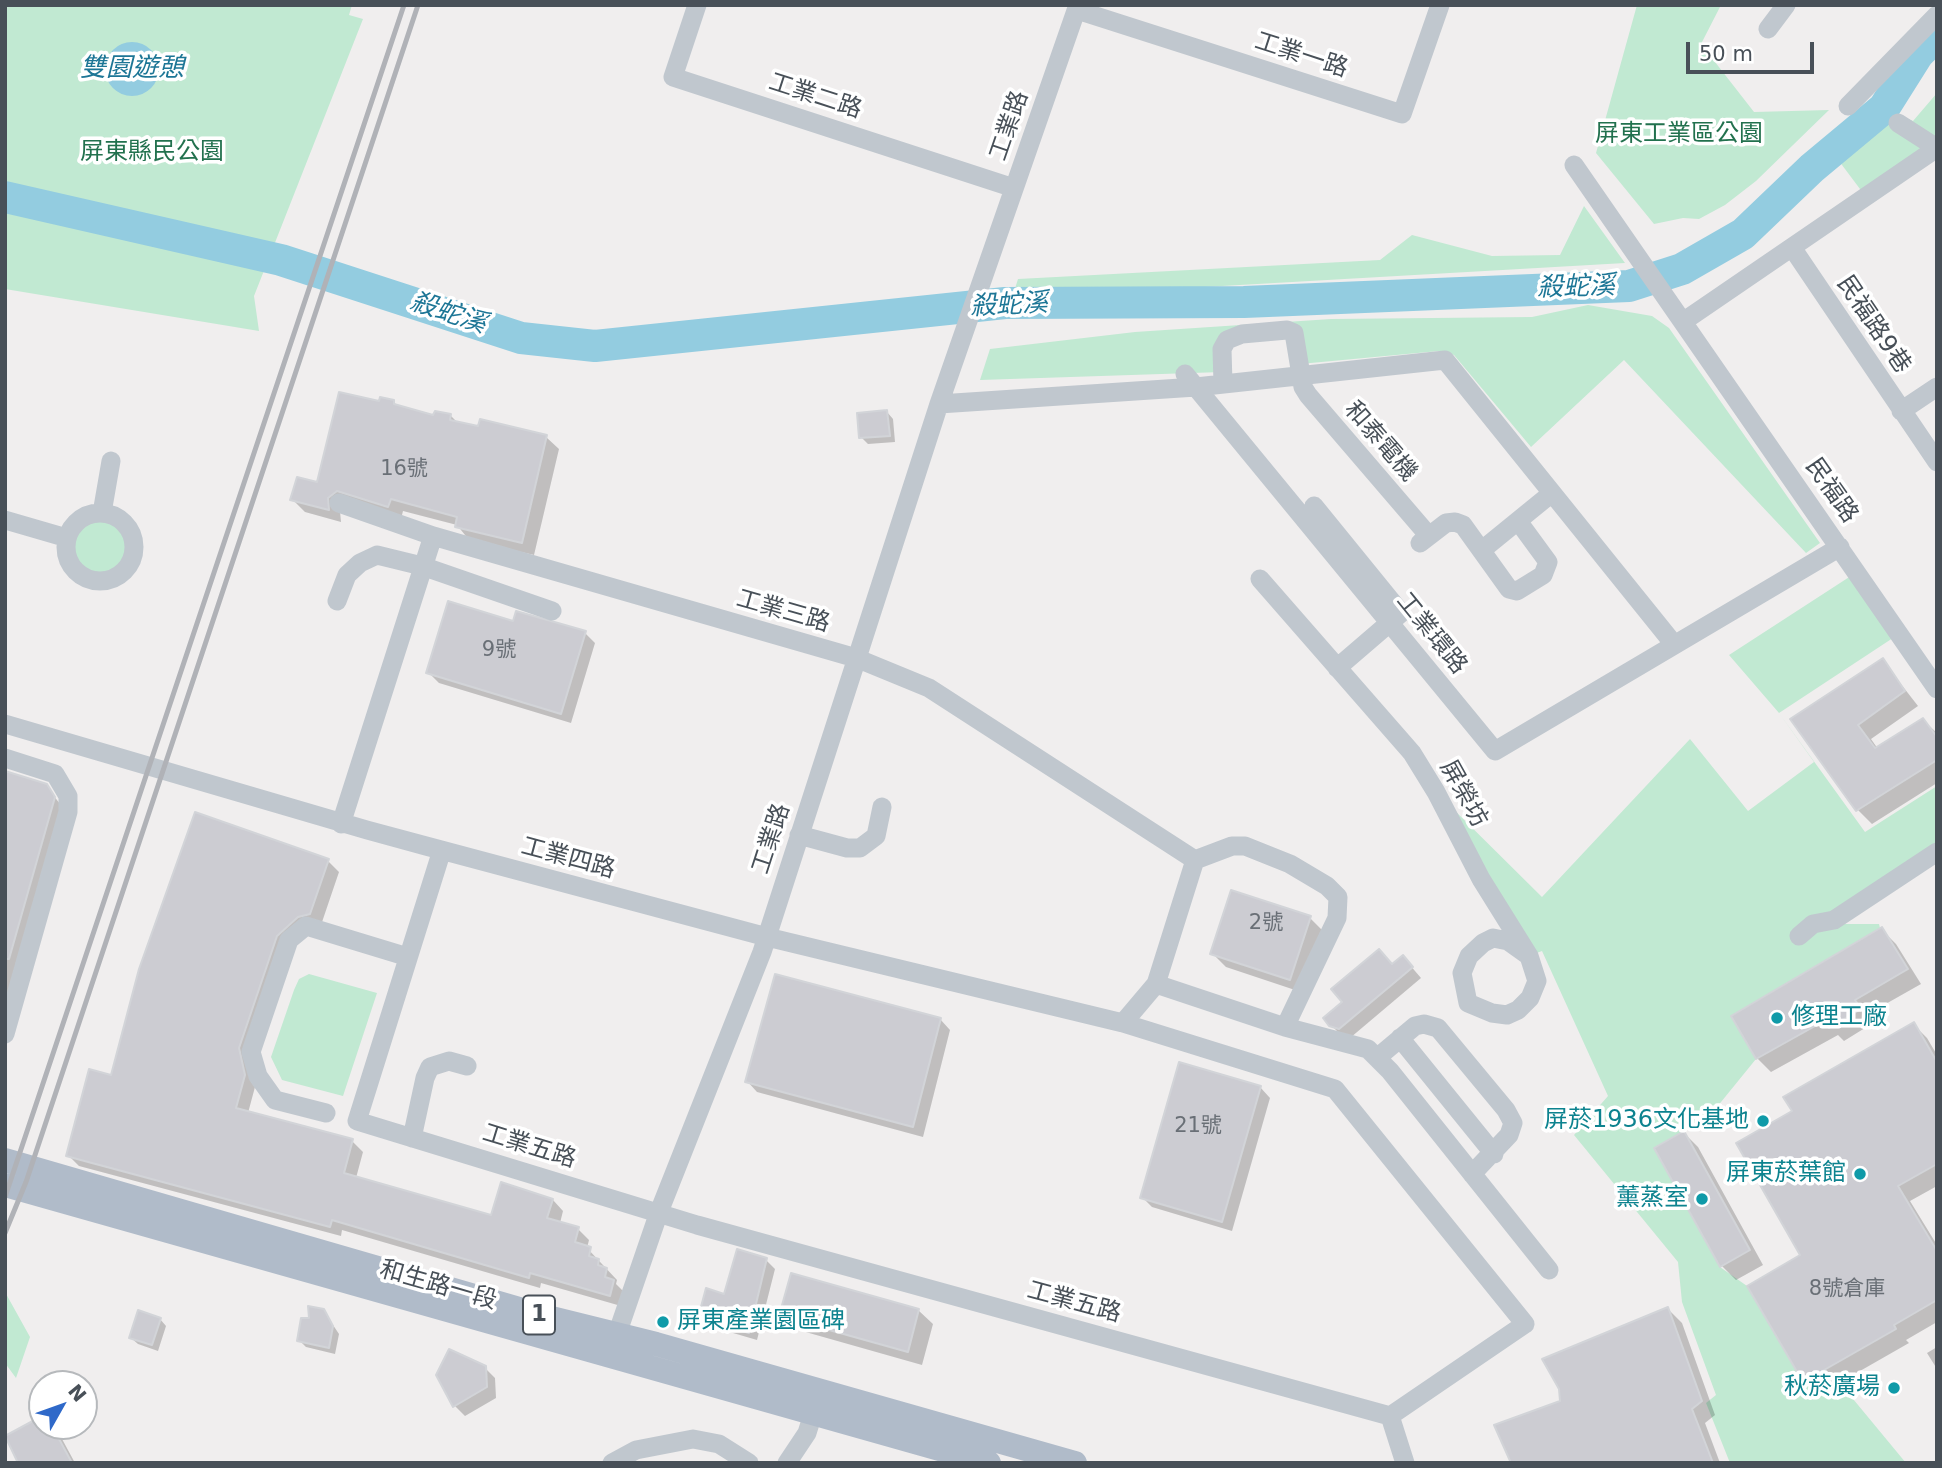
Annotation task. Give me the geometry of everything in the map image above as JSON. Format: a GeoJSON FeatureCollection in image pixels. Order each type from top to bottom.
{"type":"FeatureCollection","features":[{"type":"Feature","properties":{"kind":"main road","name":"和生路一段"},"geometry":{"type":"LineString","coordinates":[[5,1160],[613,1347]]}},
{"type":"Feature","properties":{"kind":"main road","name":"和生路一段"},"geometry":{"type":"LineString","coordinates":[[5,1185],[613,1347],[656,1344],[989,1463]]}},
{"type":"Feature","properties":{"kind":"main road","name":"和生路一段"},"geometry":{"type":"LineString","coordinates":[[816,1403],[1075,1463]]}},
{"type":"Feature","properties":{"kind":"street","name":"工業二路"},"geometry":{"type":"LineString","coordinates":[[697,5],[673,77],[1014,188]]}},
{"type":"Feature","properties":{"kind":"street","name":"工業一路"},"geometry":{"type":"LineString","coordinates":[[1077,8],[1402,114],[1440,5]]}},
{"type":"Feature","properties":{"kind":"street"},"geometry":{"type":"LineString","coordinates":[[1768,29],[1786,5]]}},
{"type":"Feature","properties":{"kind":"street","name":"工業路"},"geometry":{"type":"LineString","coordinates":[[613,1347],[659,1212],[767,937],[939,404],[1077,8]]}},
{"type":"Feature","properties":{"kind":"street"},"geometry":{"type":"LineString","coordinates":[[1848,106],[1937,15]]}},
{"type":"Feature","properties":{"kind":"street"},"geometry":{"type":"LineString","coordinates":[[1684,321],[1937,148],[1898,123]]}},
{"type":"Feature","properties":{"kind":"street","name":"民福路"},"geometry":{"type":"LineString","coordinates":[[1574,165],[1937,689]]}},
{"type":"Feature","properties":{"kind":"street","name":"民福路9巷"},"geometry":{"type":"LineString","coordinates":[[1793,249],[1937,462]]}},
{"type":"Feature","properties":{"kind":"street","name":"和泰電機"},"geometry":{"type":"LineString","coordinates":[[1223,384],[1222,349],[1227,340],[1242,334],[1287,330],[1294,333],[1301,376],[1308,395],[1424,540],[1446,523],[1455,522],[1468,531],[1509,589],[1517,591],[1529,587],[1543,575],[1548,562],[1547,556],[1518,520]]}},
{"type":"Feature","properties":{"kind":"street"},"geometry":{"type":"LineString","coordinates":[[939,404],[1191,380],[1223,384],[1445,360],[1673,643]]}},
{"type":"Feature","properties":{"kind":"street","name":"工業環路"},"geometry":{"type":"LineString","coordinates":[[1191,380],[1495,751],[1673,643],[1840,547]]}},
{"type":"Feature","properties":{"kind":"street"},"geometry":{"type":"LineString","coordinates":[[1900,411],[1937,387]]}},
{"type":"Feature","properties":{"kind":"street"},"geometry":{"type":"LineString","coordinates":[[102,513],[111,461]]}},
{"type":"Feature","properties":{"kind":"street"},"geometry":{"type":"LineString","coordinates":[[1482,550],[1552,493]]}},
{"type":"Feature","properties":{"kind":"street","name":"工業三路"},"geometry":{"type":"LineString","coordinates":[[339,503],[433,536],[856,658],[929,688],[1195,860]]}},
{"type":"Feature","properties":{"kind":"street"},"geometry":{"type":"LineString","coordinates":[[1314,506],[1401,613],[1337,668]]}},
{"type":"Feature","properties":{"kind":"street"},"geometry":{"type":"LineString","coordinates":[[102,513],[112,515],[130,530],[133,553],[122,572],[101,581],[79,574],[67,556],[67,538],[73,525],[81,518],[102,513]]}},
{"type":"Feature","properties":{"kind":"street"},"geometry":{"type":"LineString","coordinates":[[5,520],[67,538]]}},
{"type":"Feature","properties":{"kind":"street"},"geometry":{"type":"LineString","coordinates":[[341,824],[433,536]]}},
{"type":"Feature","properties":{"kind":"street"},"geometry":{"type":"LineString","coordinates":[[337,601],[347,575],[368,558],[388,556],[552,611]]}},
{"type":"Feature","properties":{"kind":"street","name":"屏榮坊"},"geometry":{"type":"LineString","coordinates":[[1260,579],[1412,753],[1436,792],[1481,879],[1529,956]]}},
{"type":"Feature","properties":{"kind":"street","name":"工業四路"},"geometry":{"type":"LineString","coordinates":[[5,724],[341,824],[767,937],[1123,1023]]}},
{"type":"Feature","properties":{"kind":"street"},"geometry":{"type":"LineString","coordinates":[[5,758],[55,774],[68,796],[68,812],[5,1034]]}},
{"type":"Feature","properties":{"kind":"street"},"geometry":{"type":"LineString","coordinates":[[799,835],[846,848],[860,848],[876,836],[882,807]]}},
{"type":"Feature","properties":{"kind":"street"},"geometry":{"type":"LineString","coordinates":[[1284,1027],[1337,918],[1338,897],[1327,886],[1290,864],[1245,846],[1232,846],[1195,860],[1156,984],[1123,1023],[1335,1089],[1525,1324],[1390,1416],[1405,1463]]}},
{"type":"Feature","properties":{"kind":"street","name":"工業五路"},"geometry":{"type":"LineString","coordinates":[[442,850],[357,1121],[659,1212],[1390,1416]]}},
{"type":"Feature","properties":{"kind":"street"},"geometry":{"type":"LineString","coordinates":[[1800,936],[1812,924],[1834,920],[1937,852]]}},
{"type":"Feature","properties":{"kind":"street"},"geometry":{"type":"LineString","coordinates":[[326,1113],[275,1100],[262,1083],[251,1052],[289,940],[306,926],[408,957]]}},
{"type":"Feature","properties":{"kind":"street"},"geometry":{"type":"LineString","coordinates":[[1156,984],[1284,1027],[1368,1049],[1378,1057],[1549,1270]]}},
{"type":"Feature","properties":{"kind":"street"},"geometry":{"type":"LineString","coordinates":[[1378,1057],[1415,1026],[1424,1024],[1438,1028],[1506,1110],[1513,1123],[1509,1135],[1494,1154],[1472,1174]]}},
{"type":"Feature","properties":{"kind":"street"},"geometry":{"type":"LineString","coordinates":[[1401,1038],[1494,1154]]}},
{"type":"Feature","properties":{"kind":"street"},"geometry":{"type":"LineString","coordinates":[[412,1138],[425,1078],[430,1067],[449,1061],[467,1066]]}},
{"type":"Feature","properties":{"kind":"street"},"geometry":{"type":"LineString","coordinates":[[787,1463],[807,1433],[816,1403]]}},
{"type":"Feature","properties":{"kind":"street"},"geometry":{"type":"LineString","coordinates":[[612,1463],[636,1450],[693,1439],[719,1444],[749,1463]]}},
{"type":"Feature","properties":{"kind":"green space","name":"屏東縣民公園"},"geometry":{"type":"Polygon","coordinates":[[[5,5],[352,5],[349,15],[363,19],[254,296],[259,331],[5,289],[5,5]]]}},
{"type":"Feature","properties":{"kind":"green space","name":"屏東工業區公園"},"geometry":{"type":"Polygon","coordinates":[[[1637,5],[1721,5],[1701,44],[1754,112],[1829,110],[1756,181],[1725,205],[1699,219],[1683,218],[1654,224],[1596,153],[1637,5]]]}},
{"type":"Feature","properties":{"kind":"green space"},"geometry":{"type":"Polygon","coordinates":[[[1937,93],[1937,150],[1866,197],[1830,149],[1870,106],[1884,108],[1913,121],[1937,93]]]}},
{"type":"Feature","properties":{"kind":"green space"},"geometry":{"type":"Polygon","coordinates":[[[1584,206],[1625,263],[1012,298],[1018,279],[1380,260],[1412,235],[1492,256],[1560,255],[1584,206]]]}},
{"type":"Feature","properties":{"kind":"green space"},"geometry":{"type":"Polygon","coordinates":[[[1588,305],[1652,316],[1669,328],[1820,543],[1806,553],[1624,360],[1531,447],[1454,355],[1439,351],[1300,364],[1294,333],[1227,340],[1222,372],[980,380],[990,349],[1135,332],[1331,319],[1532,317],[1588,305]]]}},
{"type":"Feature","properties":{"kind":"green space"},"geometry":{"type":"Polygon","coordinates":[[[100,513],[113,516],[124,523],[131,534],[134,547],[131,560],[124,571],[113,578],[100,581],[87,578],[76,571],[69,560],[66,547],[69,534],[76,523],[87,516],[100,513]]]}},
{"type":"Feature","properties":{"kind":"green space"},"geometry":{"type":"Polygon","coordinates":[[[1857,572],[1899,634],[1779,713],[1729,655],[1857,572]]]}},
{"type":"Feature","properties":{"kind":"green space"},"geometry":{"type":"Polygon","coordinates":[[[1779,713],[1865,832],[1937,786],[1937,852],[1826,924],[1879,924],[1880,928],[1731,1016],[1756,1059],[1708,1118],[1654,1148],[1720,1267],[1747,1286],[1803,1382],[1839,1382],[1906,1463],[1730,1463],[1706,1403],[1716,1395],[1682,1302],[1678,1262],[1574,1135],[1608,1096],[1542,951],[1529,956],[1436,792],[1542,897],[1690,739],[1748,811],[1814,762],[1779,713]]]}},
{"type":"Feature","properties":{"kind":"green space"},"geometry":{"type":"Polygon","coordinates":[[[309,974],[377,993],[343,1096],[282,1080],[271,1057],[299,979],[309,974]]]}},
{"type":"Feature","properties":{"kind":"green space"},"geometry":{"type":"Polygon","coordinates":[[[5,1292],[30,1337],[16,1378],[5,1363],[5,1292]]]}},
{"type":"Feature","properties":{"kind":"water","name":"雙園遊憩"},"geometry":{"type":"Polygon","coordinates":[[[137,42],[147,46],[155,54],[159,69],[155,84],[147,92],[127,96],[117,92],[109,84],[105,64],[109,54],[117,46],[137,42]]]}},
{"type":"Feature","properties":{"kind":"building"},"geometry":{"type":"Polygon","coordinates":[[[339,392],[379,401],[380,397],[394,400],[394,404],[433,415],[435,411],[451,414],[450,420],[478,426],[480,419],[547,435],[522,543],[455,527],[457,517],[391,499],[388,507],[337,491],[328,498],[329,510],[290,500],[297,477],[317,482],[339,392]]]}},
{"type":"Feature","properties":{"kind":"building"},"geometry":{"type":"Polygon","coordinates":[[[887,410],[890,436],[859,438],[857,413],[887,410]]]}},
{"type":"Feature","properties":{"kind":"building"},"geometry":{"type":"Polygon","coordinates":[[[448,601],[513,621],[516,611],[586,631],[561,714],[426,673],[448,601]]]}},
{"type":"Feature","properties":{"kind":"building"},"geometry":{"type":"Polygon","coordinates":[[[1883,658],[1905,691],[1858,725],[1875,748],[1923,718],[1937,737],[1937,760],[1856,811],[1790,719],[1883,658]]]}},
{"type":"Feature","properties":{"kind":"building"},"geometry":{"type":"Polygon","coordinates":[[[5,771],[47,784],[55,797],[9,959],[5,959],[5,771]]]}},
{"type":"Feature","properties":{"kind":"building"},"geometry":{"type":"Polygon","coordinates":[[[195,812],[329,859],[310,914],[298,917],[277,936],[239,1048],[245,1075],[236,1108],[353,1139],[344,1173],[491,1215],[501,1182],[553,1199],[547,1218],[579,1227],[575,1242],[591,1247],[589,1256],[599,1259],[598,1265],[607,1268],[605,1277],[614,1280],[610,1296],[530,1273],[529,1278],[332,1220],[330,1227],[66,1156],[89,1069],[111,1075],[139,969],[195,812]]]}},
{"type":"Feature","properties":{"kind":"building"},"geometry":{"type":"Polygon","coordinates":[[[1231,890],[1311,916],[1290,980],[1210,954],[1231,890]]]}},
{"type":"Feature","properties":{"kind":"building"},"geometry":{"type":"Polygon","coordinates":[[[1882,927],[1908,969],[1855,1000],[1861,1009],[1829,1028],[1824,1021],[1756,1059],[1731,1016],[1882,927]]]}},
{"type":"Feature","properties":{"kind":"building"},"geometry":{"type":"Polygon","coordinates":[[[1379,949],[1392,964],[1403,955],[1413,967],[1339,1029],[1329,1026],[1323,1018],[1342,1002],[1331,989],[1379,949]]]}},
{"type":"Feature","properties":{"kind":"building"},"geometry":{"type":"Polygon","coordinates":[[[775,974],[941,1018],[913,1127],[745,1082],[775,974]]]}},
{"type":"Feature","properties":{"kind":"building"},"geometry":{"type":"Polygon","coordinates":[[[1914,1022],[1937,1062],[1937,1164],[1898,1186],[1937,1251],[1937,1300],[1894,1325],[1896,1329],[1803,1382],[1747,1286],[1800,1255],[1736,1143],[1792,1111],[1783,1097],[1914,1022]]]}},
{"type":"Feature","properties":{"kind":"building"},"geometry":{"type":"Polygon","coordinates":[[[1179,1062],[1261,1086],[1222,1222],[1140,1198],[1179,1062]]]}},
{"type":"Feature","properties":{"kind":"building","name":"薰蒸室"},"geometry":{"type":"Polygon","coordinates":[[[1684,1131],[1750,1250],[1720,1267],[1654,1148],[1684,1131]]]}},
{"type":"Feature","properties":{"kind":"building"},"geometry":{"type":"Polygon","coordinates":[[[737,1249],[767,1258],[749,1333],[698,1318],[706,1288],[724,1294],[737,1249]]]}},
{"type":"Feature","properties":{"kind":"building"},"geometry":{"type":"Polygon","coordinates":[[[791,1273],[919,1309],[908,1352],[779,1316],[791,1273]]]}},
{"type":"Feature","properties":{"kind":"building"},"geometry":{"type":"Polygon","coordinates":[[[308,1306],[324,1309],[333,1326],[329,1348],[297,1341],[301,1318],[309,1318],[308,1306]]]}},
{"type":"Feature","properties":{"kind":"building"},"geometry":{"type":"Polygon","coordinates":[[[1668,1307],[1702,1401],[1692,1409],[1713,1463],[1511,1463],[1494,1425],[1560,1401],[1559,1389],[1542,1359],[1668,1307]]]}},
{"type":"Feature","properties":{"kind":"building"},"geometry":{"type":"Polygon","coordinates":[[[138,1310],[161,1318],[152,1345],[129,1338],[138,1310]]]}},
{"type":"Feature","properties":{"kind":"building"},"geometry":{"type":"Polygon","coordinates":[[[449,1349],[486,1366],[487,1387],[453,1407],[436,1375],[449,1349]]]}},
{"type":"Feature","properties":{"kind":"building"},"geometry":{"type":"Polygon","coordinates":[[[28,1424],[28,1440],[60,1440],[72,1463],[18,1463],[5,1436],[28,1424]]]}},
{"type":"Feature","properties":{"kind":"waterway","name":"殺蛇溪"},"geometry":{"type":"LineString","coordinates":[[5,197],[281,260],[521,338],[595,346],[1005,303],[1244,302],[1629,286],[1682,269],[1743,234],[1812,168],[1884,108],[1918,54],[1937,35]]}},
{"type":"Feature","properties":{"kind":"railway"},"geometry":{"type":"LineString","coordinates":[[5,1197],[404,5]]}},
{"type":"Feature","properties":{"kind":"railway"},"geometry":{"type":"LineString","coordinates":[[5,1233],[26,1182],[418,5]]}},
{"type":"Feature","properties":{"kind":"place","name":"修理工廠"},"geometry":{"type":"Point","coordinates":[1777,1018]}},
{"type":"Feature","properties":{"kind":"place","name":"屏菸1936文化基地"},"geometry":{"type":"Point","coordinates":[1763,1121]}},
{"type":"Feature","properties":{"kind":"place","name":"屏東菸葉館"},"geometry":{"type":"Point","coordinates":[1860,1174]}},
{"type":"Feature","properties":{"kind":"place","name":"薰蒸室"},"geometry":{"type":"Point","coordinates":[1702,1199]}},
{"type":"Feature","properties":{"kind":"place","name":"屏東產業園區碑"},"geometry":{"type":"Point","coordinates":[663,1322]}},
{"type":"Feature","properties":{"kind":"place","name":"秋菸廣場"},"geometry":{"type":"Point","coordinates":[1894,1388]}}]}
